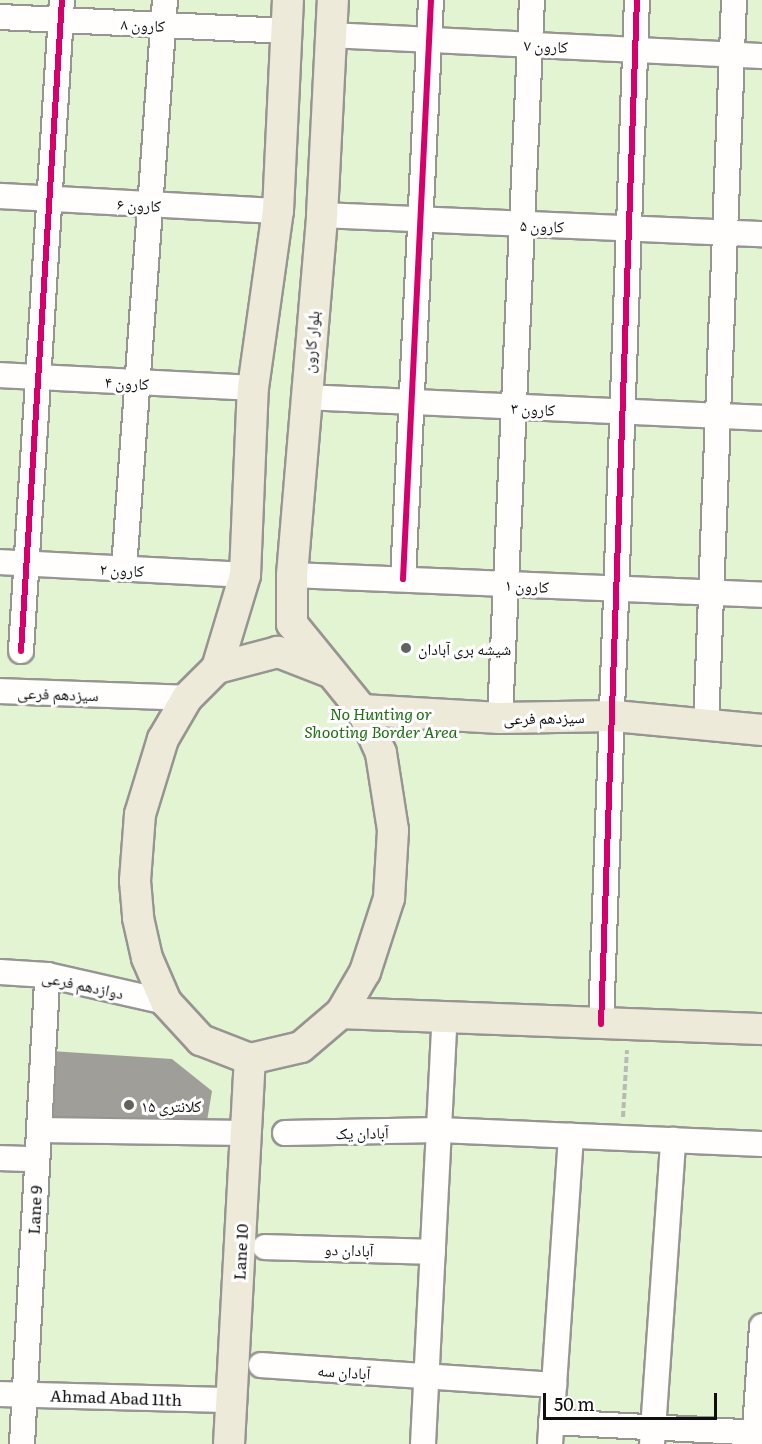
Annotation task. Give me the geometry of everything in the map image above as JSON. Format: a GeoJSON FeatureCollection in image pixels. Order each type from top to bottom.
{"type":"FeatureCollection","features":[{"type":"Feature","properties":{"kind":"main road"},"geometry":{"type":"LineString","coordinates":[[250,1059],[201,1040],[166,1002],[147,958],[138,918],[136,859],[140,814],[148,778],[163,740],[187,698],[217,668],[245,575],[254,388],[278,211],[288,0]]}},
{"type":"Feature","properties":{"kind":"main road","name":"بلوار کارون"},"geometry":{"type":"LineString","coordinates":[[250,1059],[301,1047],[341,1013],[365,972],[389,898],[393,830],[390,794],[381,753],[362,710],[327,671],[292,624],[291,574],[322,215],[333,0]]}},
{"type":"Feature","properties":{"kind":"main road"},"geometry":{"type":"LineString","coordinates":[[217,668],[278,652],[327,671]]}},
{"type":"Feature","properties":{"kind":"main road","name":"سیزدهم فرعی"},"geometry":{"type":"LineString","coordinates":[[362,710],[500,718],[614,716],[762,730]]}},
{"type":"Feature","properties":{"kind":"main road"},"geometry":{"type":"LineString","coordinates":[[341,1013],[762,1029]]}},
{"type":"Feature","properties":{"kind":"main road","name":"Lane 10"},"geometry":{"type":"LineString","coordinates":[[229,1444],[250,1059]]}},
{"type":"Feature","properties":{"kind":"street"},"geometry":{"type":"LineString","coordinates":[[124,569],[165,0]]}},
{"type":"Feature","properties":{"kind":"street"},"geometry":{"type":"LineString","coordinates":[[403,579],[431,0]]}},
{"type":"Feature","properties":{"kind":"street"},"geometry":{"type":"LineString","coordinates":[[500,718],[532,0]]}},
{"type":"Feature","properties":{"kind":"street"},"geometry":{"type":"LineString","coordinates":[[615,1024],[614,716],[637,0]]}},
{"type":"Feature","properties":{"kind":"street"},"geometry":{"type":"LineString","coordinates":[[706,726],[734,0]]}},
{"type":"Feature","properties":{"kind":"street"},"geometry":{"type":"LineString","coordinates":[[21,651],[62,10]]}},
{"type":"Feature","properties":{"kind":"street","name":"کارون ۸"},"geometry":{"type":"LineString","coordinates":[[0,17],[62,10],[163,25],[286,31]]}},
{"type":"Feature","properties":{"kind":"street","name":"کارون ۷"},"geometry":{"type":"LineString","coordinates":[[331,34],[762,56]]}},
{"type":"Feature","properties":{"kind":"street","name":"کارون ۶"},"geometry":{"type":"LineString","coordinates":[[0,196],[278,211]]}},
{"type":"Feature","properties":{"kind":"street","name":"کارون ۵"},"geometry":{"type":"LineString","coordinates":[[322,215],[762,234]]}},
{"type":"Feature","properties":{"kind":"street","name":"کارون ۴"},"geometry":{"type":"LineString","coordinates":[[0,375],[254,388]]}},
{"type":"Feature","properties":{"kind":"street","name":"کارون ۳"},"geometry":{"type":"LineString","coordinates":[[305,397],[762,418]]}},
{"type":"Feature","properties":{"kind":"street","name":"کارون ۲"},"geometry":{"type":"LineString","coordinates":[[0,562],[245,575]]}},
{"type":"Feature","properties":{"kind":"street","name":"کارون ۱"},"geometry":{"type":"LineString","coordinates":[[291,574],[762,595]]}},
{"type":"Feature","properties":{"kind":"street","name":"سیزدهم فرعی"},"geometry":{"type":"LineString","coordinates":[[0,691],[187,698]]}},
{"type":"Feature","properties":{"kind":"street","name":"دوازدهم فرعی"},"geometry":{"type":"LineString","coordinates":[[0,972],[47,975],[166,1002]]}},
{"type":"Feature","properties":{"kind":"street","name":"Lane 9"},"geometry":{"type":"LineString","coordinates":[[22,1444],[47,975]]}},
{"type":"Feature","properties":{"kind":"street"},"geometry":{"type":"LineString","coordinates":[[423,1444],[445,1017]]}},
{"type":"Feature","properties":{"kind":"street"},"geometry":{"type":"LineString","coordinates":[[39,1130],[246,1133]]}},
{"type":"Feature","properties":{"kind":"street","name":"آبادان یک"},"geometry":{"type":"LineString","coordinates":[[285,1133],[439,1130],[762,1144]]}},
{"type":"Feature","properties":{"kind":"street"},"geometry":{"type":"LineString","coordinates":[[571,1136],[550,1433],[757,1437],[762,1326]]}},
{"type":"Feature","properties":{"kind":"street"},"geometry":{"type":"LineString","coordinates":[[653,1436],[673,1140]]}},
{"type":"Feature","properties":{"kind":"street"},"geometry":{"type":"LineString","coordinates":[[0,1158],[37,1159]]}},
{"type":"Feature","properties":{"kind":"street","name":"آبادان دو"},"geometry":{"type":"LineString","coordinates":[[265,1246],[433,1252]]}},
{"type":"Feature","properties":{"kind":"street","name":"آبادان سه"},"geometry":{"type":"LineString","coordinates":[[261,1365],[554,1385]]}},
{"type":"Feature","properties":{"kind":"street","name":"Ahmad Abad 11th"},"geometry":{"type":"LineString","coordinates":[[0,1394],[231,1400]]}},
{"type":"Feature","properties":{"kind":"path"},"geometry":{"type":"LineString","coordinates":[[615,1024],[622,1138]]}},
{"type":"Feature","properties":{"kind":"green space","name":"No Hunting or Shooting Border Area"},"geometry":{"type":"Polygon","coordinates":[[[0,0],[762,0],[762,1444],[0,1444],[0,0]]]}},
{"type":"Feature","properties":{"kind":"building","name":"کلانتری ۱۵"},"geometry":{"type":"Polygon","coordinates":[[[51,1051],[172,1059],[212,1091],[205,1133],[49,1120],[51,1051]]]}},
{"type":"Feature","properties":{"kind":"cycle path"},"geometry":{"type":"LineString","coordinates":[[21,651],[62,0]]}},
{"type":"Feature","properties":{"kind":"cycle path"},"geometry":{"type":"LineString","coordinates":[[403,579],[431,0]]}},
{"type":"Feature","properties":{"kind":"cycle path"},"geometry":{"type":"LineString","coordinates":[[601,1024],[637,0]]}},
{"type":"Feature","properties":{"kind":"place","name":"شیشه بری آبادان"},"geometry":{"type":"Point","coordinates":[406,648]}},
{"type":"Feature","properties":{"kind":"place","name":"کلانتری ۱۵"},"geometry":{"type":"Point","coordinates":[129,1105]}}]}
